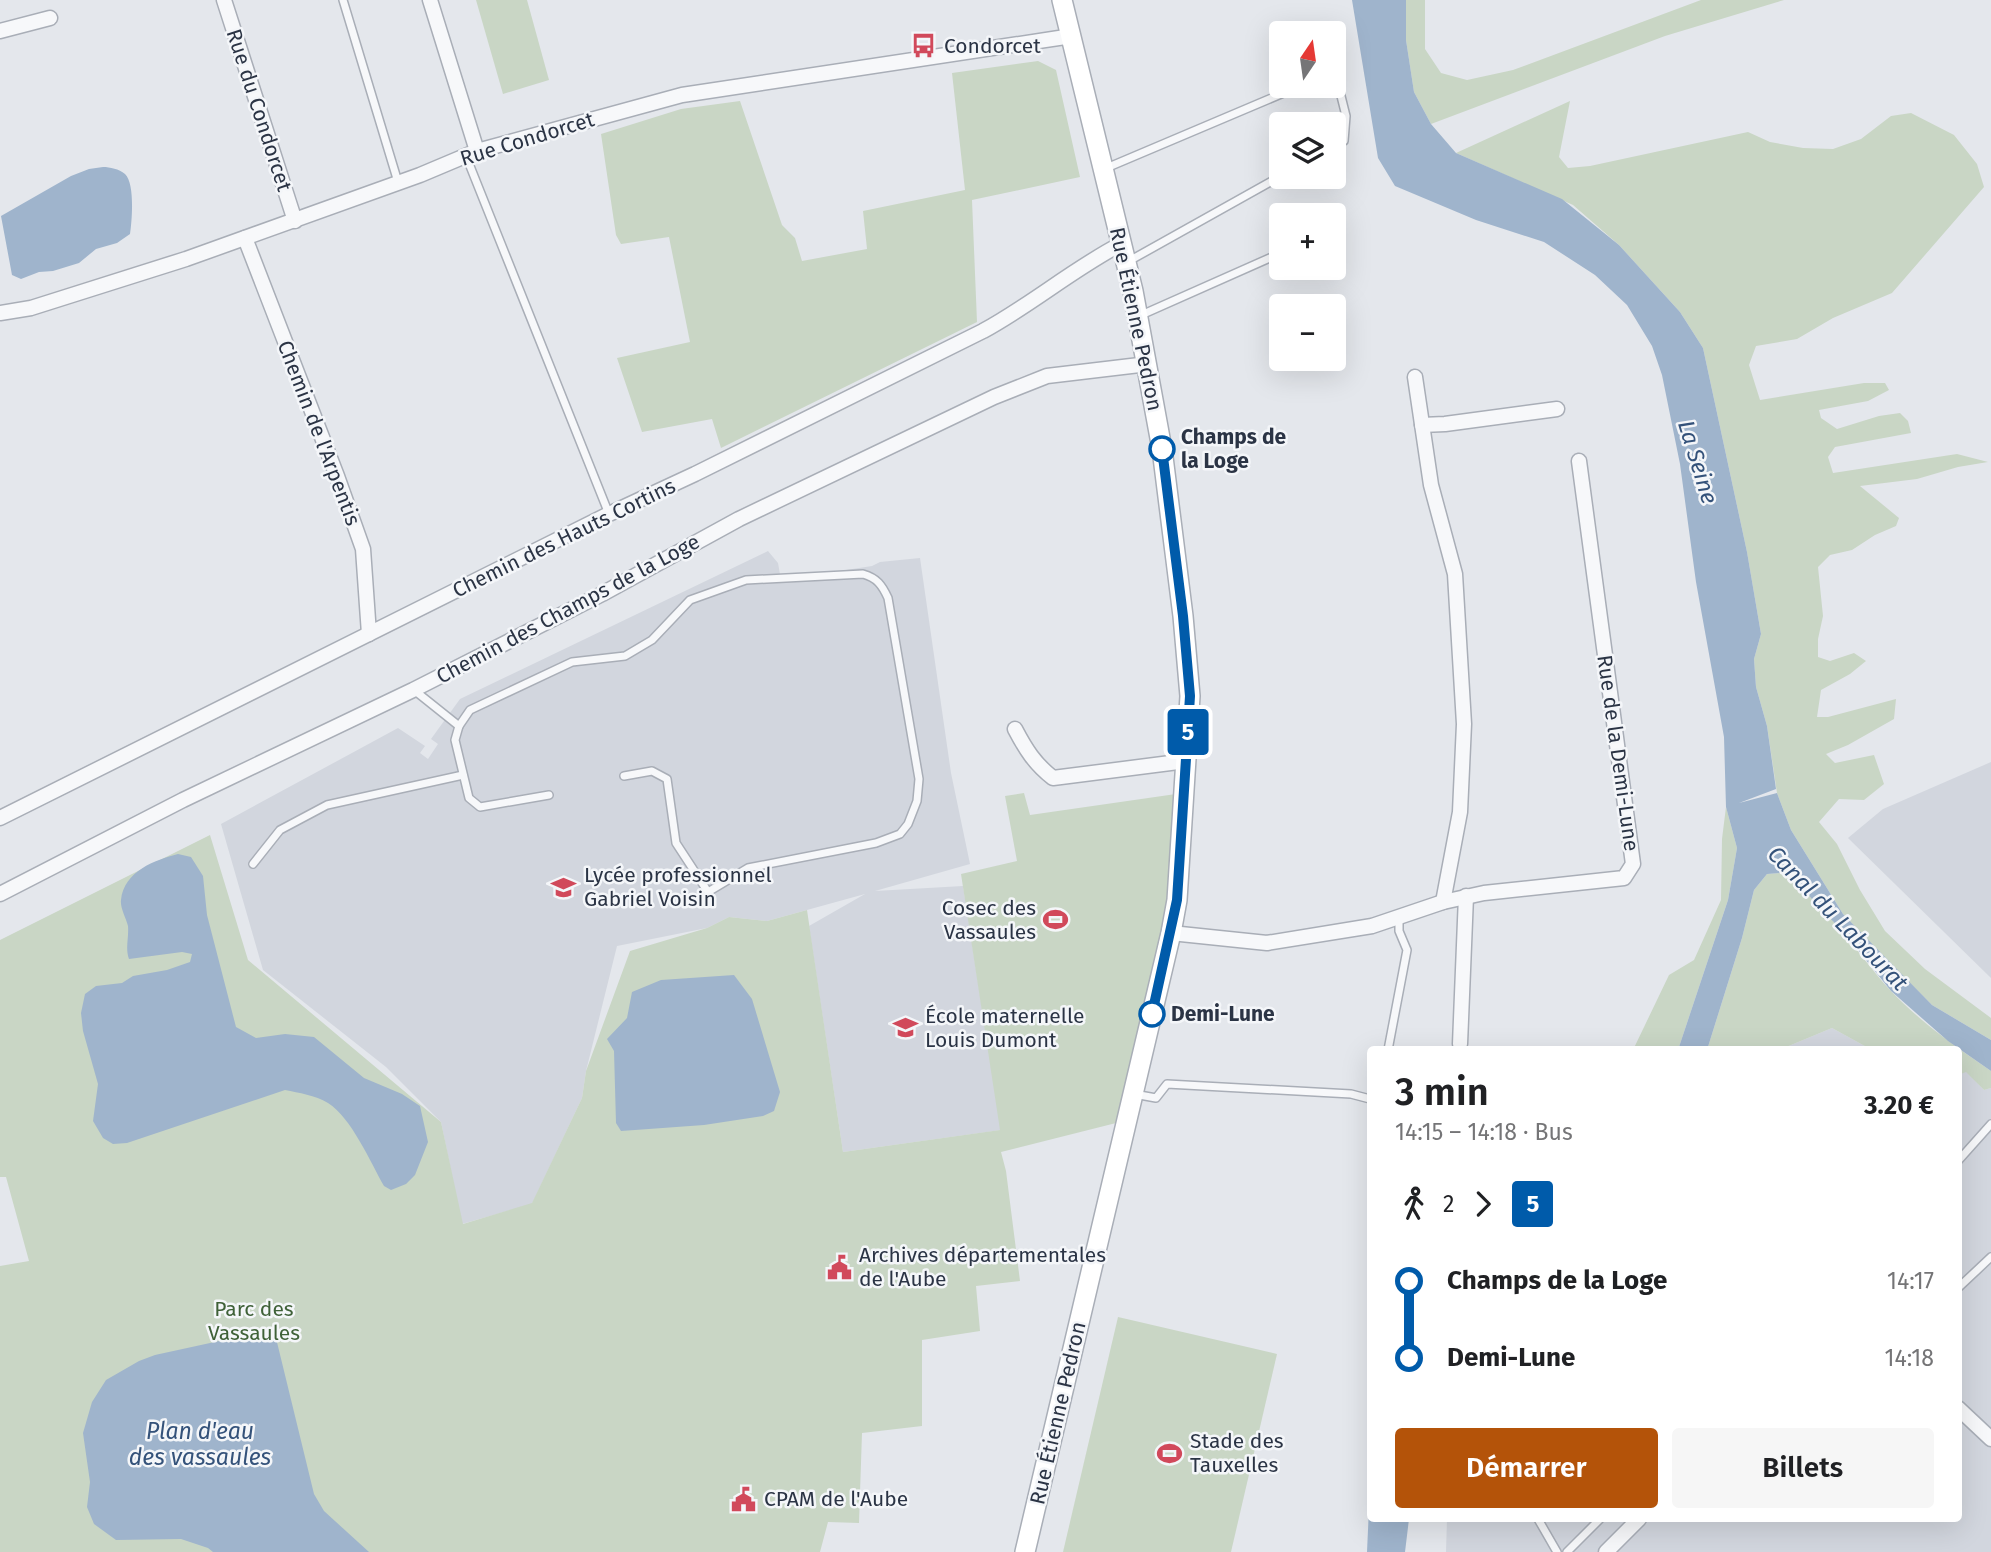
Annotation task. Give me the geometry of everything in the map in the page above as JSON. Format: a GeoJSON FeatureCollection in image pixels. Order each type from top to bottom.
{"type":"FeatureCollection","features":[{"type":"Feature","properties":{"kind":"street","name":"Rue du Condorcet"},"geometry":{"type":"LineString","coordinates":[[224,0],[295,221]]}},
{"type":"Feature","properties":{"kind":"street"},"geometry":{"type":"LineString","coordinates":[[430,0],[471,153]]}},
{"type":"Feature","properties":{"kind":"street","name":"Rue Étienne Pedron"},"geometry":{"type":"LineString","coordinates":[[1025,1552],[1171,933],[1177,900],[1190,696],[1162,449],[1148,364],[1062,0]]}},
{"type":"Feature","properties":{"kind":"street"},"geometry":{"type":"LineString","coordinates":[[0,31],[50,18]]}},
{"type":"Feature","properties":{"kind":"street","name":"Rue Condorcet"},"geometry":{"type":"LineString","coordinates":[[0,313],[30,308],[245,238],[398,183],[471,153],[682,95],[1072,36]]}},
{"type":"Feature","properties":{"kind":"street","name":"Chemin de l'Arpentis"},"geometry":{"type":"LineString","coordinates":[[245,238],[363,549],[369,634]]}},
{"type":"Feature","properties":{"kind":"street","name":"Chemin des Hauts Cortins"},"geometry":{"type":"LineString","coordinates":[[0,818],[983,331],[1013,315],[1100,255],[1123,254]]}},
{"type":"Feature","properties":{"kind":"street","name":"Chemin des Champs de la Loge"},"geometry":{"type":"LineString","coordinates":[[0,894],[183,800],[413,690],[739,519],[994,397],[1047,376],[1148,364]]}},
{"type":"Feature","properties":{"kind":"street"},"geometry":{"type":"LineString","coordinates":[[1415,377],[1431,485],[1455,574],[1464,724],[1460,813],[1443,902]]}},
{"type":"Feature","properties":{"kind":"street"},"geometry":{"type":"LineString","coordinates":[[1422,425],[1557,409]]}},
{"type":"Feature","properties":{"kind":"street","name":"Rue de la Demi-Lune"},"geometry":{"type":"LineString","coordinates":[[1171,933],[1267,943],[1372,926],[1443,902],[1484,892],[1624,878],[1633,864],[1579,461]]}},
{"type":"Feature","properties":{"kind":"street"},"geometry":{"type":"LineString","coordinates":[[1015,729],[1028,754],[1053,778],[1063,779],[1186,761]]}},
{"type":"Feature","properties":{"kind":"street"},"geometry":{"type":"LineString","coordinates":[[1460,1044],[1466,897]]}},
{"type":"Feature","properties":{"kind":"street"},"geometry":{"type":"LineString","coordinates":[[1962,1412],[1991,1438]]}},
{"type":"Feature","properties":{"kind":"street"},"geometry":{"type":"LineString","coordinates":[[1606,1552],[1636,1522]]}},
{"type":"Feature","properties":{"kind":"lane"},"geometry":{"type":"LineString","coordinates":[[343,0],[398,183]]}},
{"type":"Feature","properties":{"kind":"lane"},"geometry":{"type":"LineString","coordinates":[[1104,169],[1272,98]]}},
{"type":"Feature","properties":{"kind":"lane"},"geometry":{"type":"LineString","coordinates":[[471,153],[609,514]]}},
{"type":"Feature","properties":{"kind":"lane"},"geometry":{"type":"LineString","coordinates":[[1123,254],[1269,182]]}},
{"type":"Feature","properties":{"kind":"lane"},"geometry":{"type":"LineString","coordinates":[[1138,317],[1269,258]]}},
{"type":"Feature","properties":{"kind":"lane"},"geometry":{"type":"LineString","coordinates":[[549,795],[480,807],[468,799],[455,740],[459,726],[470,710],[572,662],[625,656],[652,640],[690,600],[746,580],[863,574],[873,577],[882,587],[888,598],[919,779],[917,801],[908,824],[900,834],[876,843],[748,868],[709,892],[676,844],[667,779],[652,771],[624,776]]}},
{"type":"Feature","properties":{"kind":"lane"},"geometry":{"type":"LineString","coordinates":[[413,690],[459,726]]}},
{"type":"Feature","properties":{"kind":"lane"},"geometry":{"type":"LineString","coordinates":[[253,864],[280,830],[327,805],[463,775]]}},
{"type":"Feature","properties":{"kind":"lane"},"geometry":{"type":"LineString","coordinates":[[1389,1046],[1407,950],[1399,931],[1399,916]]}},
{"type":"Feature","properties":{"kind":"lane"},"geometry":{"type":"LineString","coordinates":[[1133,1094],[1156,1098],[1167,1084],[1351,1094],[1367,1098]]}},
{"type":"Feature","properties":{"kind":"lane"},"geometry":{"type":"LineString","coordinates":[[1962,1157],[1991,1124]]}},
{"type":"Feature","properties":{"kind":"lane"},"geometry":{"type":"LineString","coordinates":[[1962,1284],[1991,1257]]}},
{"type":"Feature","properties":{"kind":"lane"},"geometry":{"type":"LineString","coordinates":[[1540,1522],[1557,1552]]}},
{"type":"Feature","properties":{"kind":"lane"},"geometry":{"type":"LineString","coordinates":[[1566,1552],[1597,1522]]}},
{"type":"Feature","properties":{"kind":"shaded area","name":"Lycée professionnel Gabriel Voisin"},"geometry":{"type":"Polygon","coordinates":[[[768,551],[778,563],[781,580],[872,566],[880,562],[920,558],[951,773],[970,864],[875,891],[963,886],[1001,1130],[843,1152],[809,926],[865,894],[767,921],[729,917],[707,928],[617,946],[586,1071],[582,1098],[532,1204],[462,1224],[441,1122],[386,1067],[263,970],[221,824],[398,728],[425,746],[420,753],[428,759],[438,744],[431,739],[460,699],[768,551]]]}},
{"type":"Feature","properties":{"kind":"shaded area"},"geometry":{"type":"Polygon","coordinates":[[[1991,762],[1991,978],[1848,838],[1883,809],[1991,762]]]}},
{"type":"Feature","properties":{"kind":"shaded area"},"geometry":{"type":"Polygon","coordinates":[[[1832,1028],[1865,1046],[1789,1046],[1832,1028]]]}},
{"type":"Feature","properties":{"kind":"shaded area"},"geometry":{"type":"Polygon","coordinates":[[[1966,1071],[1984,1090],[1991,1088],[1991,1552],[1446,1552],[1447,1522],[1962,1522],[1962,1073],[1966,1071]]]}},
{"type":"Feature","properties":{"kind":"green space"},"geometry":{"type":"Polygon","coordinates":[[[476,0],[527,0],[549,80],[503,94],[476,0]]]}},
{"type":"Feature","properties":{"kind":"green space"},"geometry":{"type":"Polygon","coordinates":[[[1406,0],[1425,0],[1425,49],[1441,73],[1467,80],[1513,70],[1701,0],[1784,0],[1665,36],[1431,124],[1414,92],[1406,40],[1406,0]]]}},
{"type":"Feature","properties":{"kind":"green space"},"geometry":{"type":"Polygon","coordinates":[[[1038,61],[1056,70],[1080,177],[972,200],[977,322],[721,448],[712,419],[642,432],[617,358],[690,342],[669,237],[621,244],[616,235],[601,134],[681,109],[740,101],[782,225],[795,238],[802,261],[867,249],[863,211],[965,190],[952,73],[1038,61]]]}},
{"type":"Feature","properties":{"kind":"green space"},"geometry":{"type":"Polygon","coordinates":[[[1570,101],[1559,157],[1568,168],[1590,166],[1748,132],[1770,142],[1803,148],[1833,149],[1861,139],[1891,116],[1911,113],[1954,135],[1977,164],[1984,187],[1892,293],[1833,318],[1797,339],[1756,346],[1749,365],[1760,400],[1864,383],[1885,383],[1889,390],[1868,401],[1819,410],[1821,418],[1837,429],[1879,416],[1900,413],[1908,421],[1911,433],[1835,447],[1828,457],[1833,473],[1957,454],[1988,462],[1958,467],[1917,479],[1860,486],[1899,518],[1896,526],[1875,535],[1852,550],[1830,555],[1818,567],[1823,616],[1818,639],[1818,657],[1830,661],[1854,653],[1866,661],[1850,674],[1821,690],[1817,717],[1828,717],[1896,699],[1894,719],[1826,754],[1835,763],[1874,755],[1884,784],[1864,800],[1839,799],[1819,822],[1837,844],[1885,931],[1925,969],[1991,1018],[1991,1040],[1932,1005],[1882,955],[1843,914],[1791,830],[1777,793],[1767,726],[1756,687],[1754,659],[1761,634],[1747,552],[1703,348],[1680,312],[1619,245],[1573,205],[1456,153],[1570,101]]]}},
{"type":"Feature","properties":{"kind":"green space","name":"Parc des Vassaules"},"geometry":{"type":"Polygon","coordinates":[[[1024,793],[1030,815],[1176,794],[1165,954],[1124,1121],[1001,1152],[1006,1171],[1020,1281],[976,1286],[980,1331],[922,1340],[922,1426],[862,1433],[859,1523],[828,1522],[820,1552],[0,1552],[0,1266],[29,1261],[6,1177],[0,1177],[0,940],[210,835],[248,960],[441,1122],[463,1224],[532,1203],[582,1098],[586,1071],[630,951],[707,928],[729,917],[767,921],[807,910],[843,1152],[1000,1130],[961,874],[1017,861],[1005,796],[1024,793]]]}},
{"type":"Feature","properties":{"kind":"green space"},"geometry":{"type":"Polygon","coordinates":[[[1726,807],[1737,848],[1728,900],[1679,1046],[1635,1046],[1669,975],[1694,960],[1721,900],[1722,839],[1726,807]]]}},
{"type":"Feature","properties":{"kind":"green space"},"geometry":{"type":"Polygon","coordinates":[[[1780,873],[1812,898],[1890,990],[1956,1046],[1865,1046],[1832,1028],[1789,1046],[1708,1046],[1754,890],[1767,874],[1780,873]]]}},
{"type":"Feature","properties":{"kind":"green space"},"geometry":{"type":"Polygon","coordinates":[[[1962,1050],[1991,1071],[1991,1088],[1984,1090],[1966,1072],[1962,1074],[1962,1050]]]}},
{"type":"Feature","properties":{"kind":"green space","name":"Stade des Tauxelles"},"geometry":{"type":"Polygon","coordinates":[[[1118,1317],[1277,1354],[1231,1552],[1063,1552],[1118,1317]]]}},
{"type":"Feature","properties":{"kind":"water"},"geometry":{"type":"Polygon","coordinates":[[[1352,0],[1406,0],[1406,40],[1414,92],[1431,124],[1456,153],[1562,199],[1619,245],[1680,312],[1703,348],[1747,552],[1761,634],[1754,659],[1756,687],[1767,726],[1776,789],[1739,803],[1777,793],[1791,830],[1843,914],[1932,1005],[1991,1040],[1991,1071],[1962,1051],[1962,1046],[1955,1046],[1948,1041],[1891,991],[1845,934],[1798,884],[1780,873],[1767,874],[1754,890],[1708,1046],[1679,1046],[1728,900],[1737,848],[1726,807],[1724,737],[1696,582],[1680,464],[1662,375],[1652,346],[1627,305],[1595,275],[1544,242],[1476,220],[1395,186],[1378,158],[1352,0]]]}},
{"type":"Feature","properties":{"kind":"water"},"geometry":{"type":"Polygon","coordinates":[[[103,167],[120,171],[128,179],[132,202],[130,234],[117,243],[96,249],[79,263],[21,279],[12,275],[1,216],[71,176],[103,167]]]}},
{"type":"Feature","properties":{"kind":"water"},"geometry":{"type":"Polygon","coordinates":[[[178,854],[191,857],[203,876],[207,915],[236,1027],[256,1038],[285,1034],[314,1037],[364,1078],[402,1094],[420,1106],[428,1142],[415,1175],[406,1184],[391,1190],[384,1186],[352,1129],[328,1103],[285,1090],[127,1143],[113,1144],[103,1138],[93,1121],[98,1084],[83,1031],[81,1013],[85,994],[96,986],[122,983],[133,976],[167,970],[190,962],[192,954],[182,952],[129,959],[128,926],[121,903],[123,890],[134,874],[142,868],[178,854]]]}},
{"type":"Feature","properties":{"kind":"water"},"geometry":{"type":"Polygon","coordinates":[[[734,975],[752,999],[780,1092],[774,1111],[763,1116],[704,1125],[621,1131],[616,1123],[614,1051],[607,1039],[627,1018],[632,992],[661,980],[734,975]]]}},
{"type":"Feature","properties":{"kind":"water","name":"Plan d'eau des vassaules"},"geometry":{"type":"Polygon","coordinates":[[[270,1330],[275,1334],[314,1494],[324,1511],[369,1552],[213,1552],[181,1539],[116,1540],[94,1524],[87,1507],[90,1482],[83,1433],[92,1402],[106,1380],[155,1355],[270,1330]]]}},
{"type":"Feature","properties":{"kind":"water"},"geometry":{"type":"Polygon","coordinates":[[[1368,1522],[1409,1522],[1405,1552],[1367,1552],[1368,1522]]]}},
{"type":"Feature","properties":{"kind":"bus line","name":"5"},"geometry":{"type":"LineString","coordinates":[[1152,1014],[1177,900],[1190,696],[1162,449]]}},
{"type":"Feature","properties":{"kind":"place","name":"Condorcet"},"geometry":{"type":"Point","coordinates":[924,46]}},
{"type":"Feature","properties":{"kind":"place","name":"Champs de la Loge"},"geometry":{"type":"Point","coordinates":[1162,449]}},
{"type":"Feature","properties":{"kind":"place","name":"Lycée professionnel Gabriel Voisin"},"geometry":{"type":"Point","coordinates":[564,887]}},
{"type":"Feature","properties":{"kind":"place","name":"Cosec des Vassaules"},"geometry":{"type":"Point","coordinates":[1056,920]}},
{"type":"Feature","properties":{"kind":"place","name":"Demi-Lune"},"geometry":{"type":"Point","coordinates":[1152,1014]}},
{"type":"Feature","properties":{"kind":"place","name":"École maternelle Louis Dumont"},"geometry":{"type":"Point","coordinates":[905,1028]}},
{"type":"Feature","properties":{"kind":"place","name":"Archives départementales de l'Aube"},"geometry":{"type":"Point","coordinates":[839,1267]}},
{"type":"Feature","properties":{"kind":"place","name":"Stade des Tauxelles"},"geometry":{"type":"Point","coordinates":[1170,1453]}},
{"type":"Feature","properties":{"kind":"place","name":"CPAM de l'Aube"},"geometry":{"type":"Point","coordinates":[744,1499]}},
{"type":"Feature","properties":{"kind":"water label","name":"La Seine"},"geometry":{"type":"Point","coordinates":[1698,462]}},
{"type":"Feature","properties":{"kind":"water label","name":"Canal du Labourat"},"geometry":{"type":"Point","coordinates":[1838,918]}}]}
